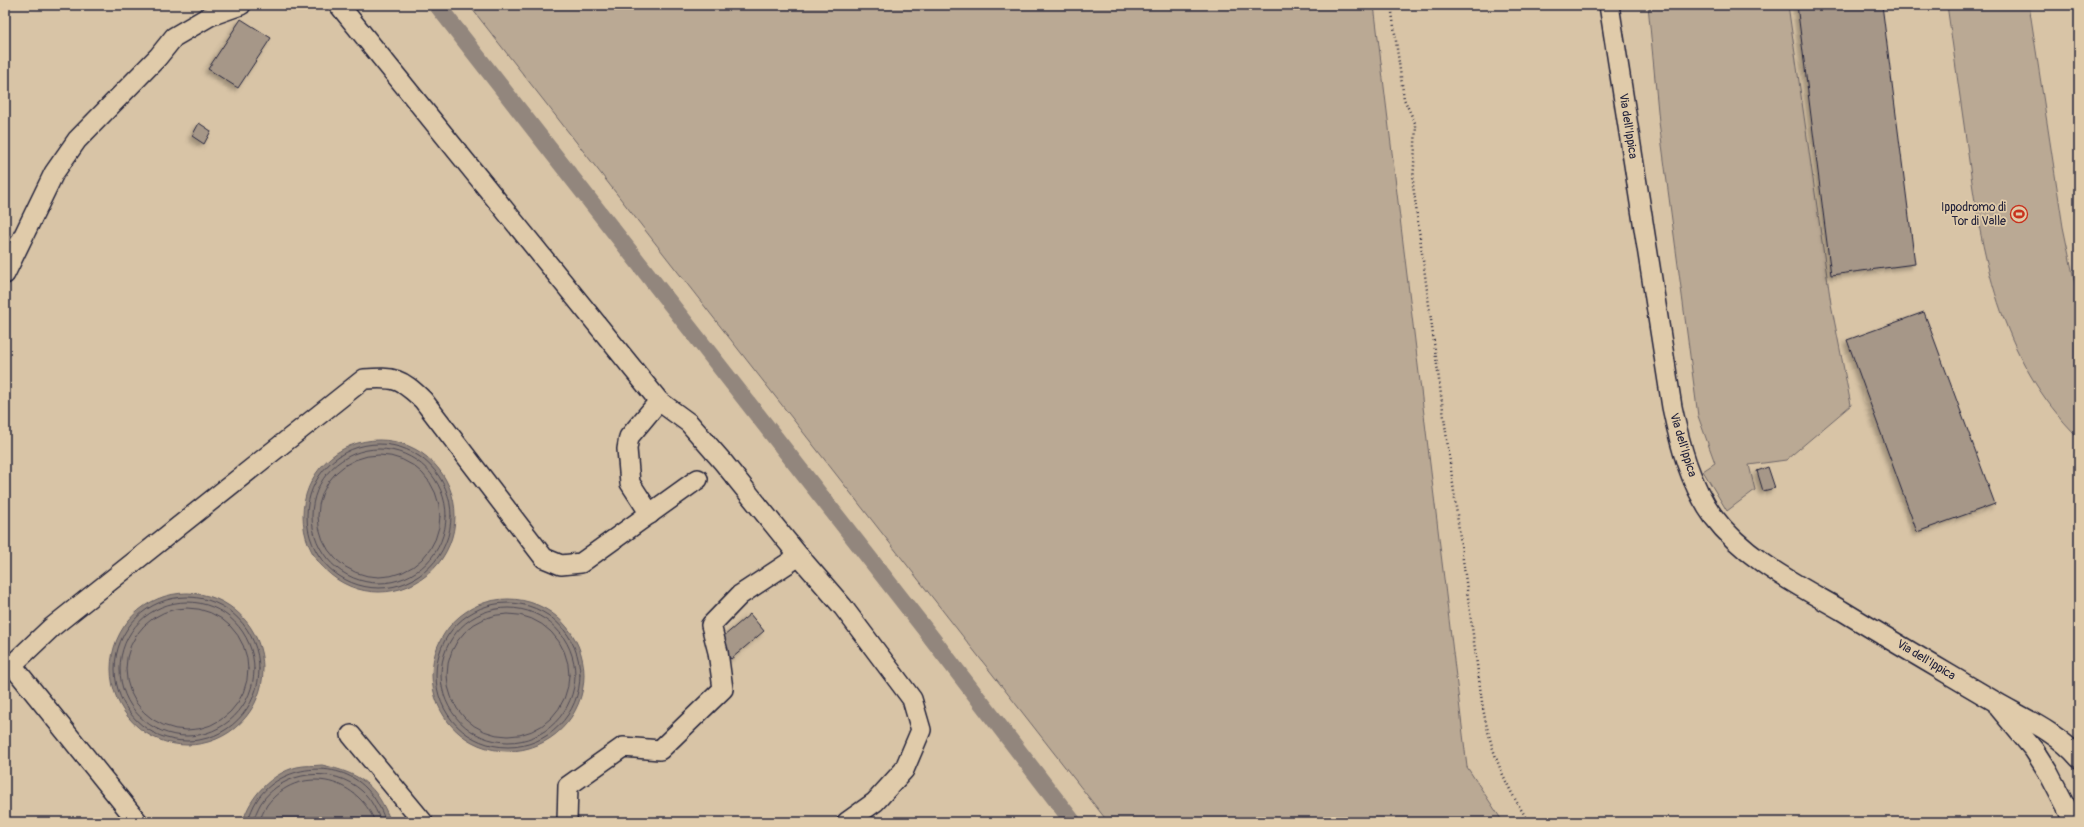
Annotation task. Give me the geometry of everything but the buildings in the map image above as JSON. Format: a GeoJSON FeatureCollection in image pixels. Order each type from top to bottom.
{"type":"FeatureCollection","features":[{"type":"Feature","properties":{"kind":"street"},"geometry":{"type":"LineString","coordinates":[[5,274],[54,173],[78,140],[158,57],[174,37],[210,16],[241,5]]}},
{"type":"Feature","properties":{"kind":"street"},"geometry":{"type":"LineString","coordinates":[[339,5],[659,401],[689,423],[843,607],[912,699],[921,730],[904,770],[875,802],[847,822]]}},
{"type":"Feature","properties":{"kind":"street","name":"Via dell'Ippica"},"geometry":{"type":"LineString","coordinates":[[1609,5],[1672,407],[1686,462],[1713,515],[1726,532],[1757,558],[1788,579],[1994,701],[2044,728],[2066,744],[2079,758]]}},
{"type":"Feature","properties":{"kind":"street"},"geometry":{"type":"LineString","coordinates":[[138,822],[9,666],[51,628],[364,379],[388,377],[408,386],[423,400],[544,558],[561,565],[581,564],[698,479]]}},
{"type":"Feature","properties":{"kind":"street"},"geometry":{"type":"LineString","coordinates":[[650,514],[630,482],[626,449],[629,437],[659,401]]}},
{"type":"Feature","properties":{"kind":"street"},"geometry":{"type":"LineString","coordinates":[[567,822],[568,786],[622,747],[660,750],[723,689],[718,652],[711,625],[740,595],[799,556]]}},
{"type":"Feature","properties":{"kind":"street"},"geometry":{"type":"LineString","coordinates":[[1994,701],[2040,759],[2056,783],[2074,822]]}},
{"type":"Feature","properties":{"kind":"street"},"geometry":{"type":"LineString","coordinates":[[351,735],[423,822]]}},
{"type":"Feature","properties":{"kind":"path"},"geometry":{"type":"LineString","coordinates":[[5,11],[8,5]]}},
{"type":"Feature","properties":{"kind":"path"},"geometry":{"type":"LineString","coordinates":[[1391,5],[1404,99],[1416,125],[1414,185],[1487,732],[1498,765],[1510,792],[1529,822]]}},
{"type":"Feature","properties":{"kind":"shaded area"},"geometry":{"type":"Polygon","coordinates":[[[469,5],[1374,5],[1467,767],[1503,822],[1108,822],[469,5]]]}},
{"type":"Feature","properties":{"kind":"shaded area"},"geometry":{"type":"Polygon","coordinates":[[[1648,5],[1788,5],[1831,304],[1851,405],[1786,460],[1749,465],[1755,490],[1727,511],[1703,471],[1715,463],[1698,416],[1659,122],[1648,5]]]}},
{"type":"Feature","properties":{"kind":"shaded area","name":"Ippodromo di Tor di Valle"},"geometry":{"type":"Polygon","coordinates":[[[1947,5],[2029,5],[2063,227],[2079,303],[2079,438],[2052,407],[2030,374],[2012,339],[1998,302],[1987,265],[1979,226],[1947,5]]]}},
{"type":"Feature","properties":{"kind":"water"},"geometry":{"type":"Polygon","coordinates":[[[379,440],[401,443],[415,449],[433,462],[446,480],[452,494],[455,516],[452,538],[446,552],[433,570],[415,583],[401,589],[379,592],[357,589],[343,583],[325,570],[312,552],[306,538],[303,516],[306,494],[312,480],[325,462],[343,449],[357,443],[379,440]]]}},
{"type":"Feature","properties":{"kind":"water"},"geometry":{"type":"Polygon","coordinates":[[[187,593],[209,596],[223,602],[241,615],[254,633],[260,647],[263,669],[260,691],[254,705],[241,723],[223,736],[209,742],[187,745],[165,742],[151,736],[133,723],[120,705],[114,691],[111,669],[114,647],[120,633],[133,615],[151,602],[165,596],[187,593]]]}},
{"type":"Feature","properties":{"kind":"water"},"geometry":{"type":"Polygon","coordinates":[[[508,599],[530,602],[544,608],[562,621],[575,639],[581,653],[584,675],[581,697],[575,711],[562,729],[544,742],[530,748],[508,751],[486,748],[472,742],[454,729],[441,711],[435,697],[432,675],[435,653],[441,639],[454,621],[472,608],[486,602],[508,599]]]}},
{"type":"Feature","properties":{"kind":"water"},"geometry":{"type":"Polygon","coordinates":[[[322,765],[347,772],[366,783],[379,798],[391,822],[243,822],[250,804],[256,795],[271,780],[288,770],[297,767],[322,765]]]}},
{"type":"Feature","properties":{"kind":"waterway"},"geometry":{"type":"LineString","coordinates":[[437,5],[924,628],[1073,822]]}},
{"type":"Feature","properties":{"kind":"place","name":"Ippodromo di Tor di Valle"},"geometry":{"type":"Point","coordinates":[2019,214]}}]}
